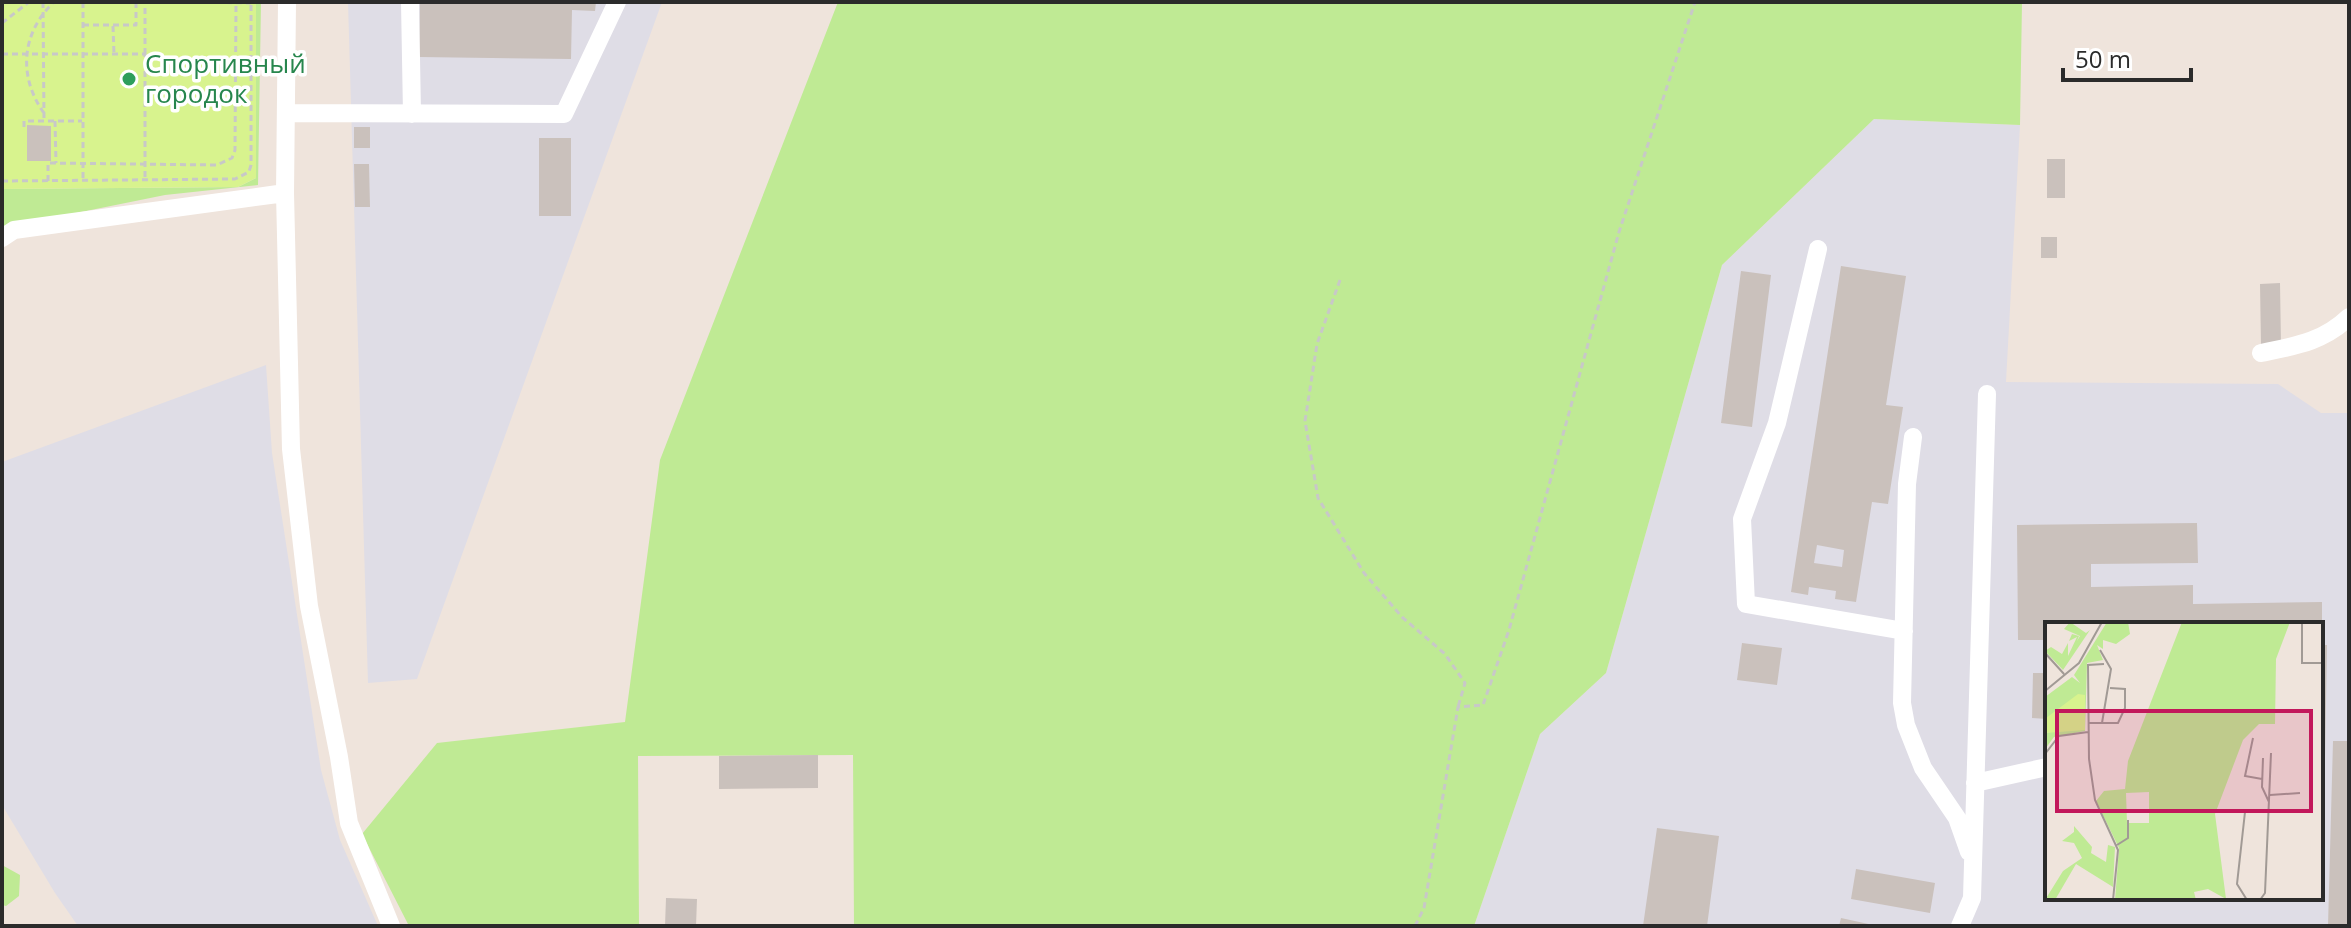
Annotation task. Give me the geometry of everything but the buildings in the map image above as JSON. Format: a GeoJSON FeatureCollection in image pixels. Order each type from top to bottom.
{"type":"FeatureCollection","features":[{"type":"Feature","properties":{"kind":"lane"},"geometry":{"type":"LineString","coordinates":[[287,2],[285,193],[291,449],[309,606],[349,823],[391,926]]}},
{"type":"Feature","properties":{"kind":"lane"},"geometry":{"type":"LineString","coordinates":[[410,2],[412,114]]}},
{"type":"Feature","properties":{"kind":"lane"},"geometry":{"type":"LineString","coordinates":[[287,113],[564,114],[617,2]]}},
{"type":"Feature","properties":{"kind":"lane"},"geometry":{"type":"LineString","coordinates":[[2,238],[14,230],[285,193]]}},
{"type":"Feature","properties":{"kind":"lane"},"geometry":{"type":"LineString","coordinates":[[1818,249],[1777,423],[1742,519],[1746,604],[1904,631]]}},
{"type":"Feature","properties":{"kind":"lane"},"geometry":{"type":"LineString","coordinates":[[2261,353],[2302,345],[2335,331],[2349,317]]}},
{"type":"Feature","properties":{"kind":"lane"},"geometry":{"type":"LineString","coordinates":[[1960,926],[1972,898],[1987,394]]}},
{"type":"Feature","properties":{"kind":"lane"},"geometry":{"type":"LineString","coordinates":[[1913,437],[1907,484],[1902,703],[1906,725],[1923,768],[1957,818],[1973,862]]}},
{"type":"Feature","properties":{"kind":"lane"},"geometry":{"type":"LineString","coordinates":[[272,453],[291,449]]}},
{"type":"Feature","properties":{"kind":"lane"},"geometry":{"type":"LineString","coordinates":[[1975,783],[2045,767]]}},
{"type":"Feature","properties":{"kind":"path"},"geometry":{"type":"LineString","coordinates":[[2,23],[29,2]]}},
{"type":"Feature","properties":{"kind":"path"},"geometry":{"type":"LineString","coordinates":[[43,2],[44,121]]}},
{"type":"Feature","properties":{"kind":"path"},"geometry":{"type":"LineString","coordinates":[[44,113],[30,88],[26,72],[27,54],[29,39],[54,2]]}},
{"type":"Feature","properties":{"kind":"path"},"geometry":{"type":"LineString","coordinates":[[83,2],[83,180]]}},
{"type":"Feature","properties":{"kind":"path"},"geometry":{"type":"LineString","coordinates":[[136,2],[136,25]]}},
{"type":"Feature","properties":{"kind":"path"},"geometry":{"type":"LineString","coordinates":[[145,2],[145,180]]}},
{"type":"Feature","properties":{"kind":"path"},"geometry":{"type":"LineString","coordinates":[[2,181],[235,179],[249,172],[251,2],[196,2]]}},
{"type":"Feature","properties":{"kind":"path"},"geometry":{"type":"LineString","coordinates":[[48,181],[48,163],[217,165],[232,158],[235,150],[236,2]]}},
{"type":"Feature","properties":{"kind":"path"},"geometry":{"type":"LineString","coordinates":[[1458,707],[1483,705],[1509,630],[1619,232],[1695,2]]}},
{"type":"Feature","properties":{"kind":"path"},"geometry":{"type":"LineString","coordinates":[[83,25],[145,25]]}},
{"type":"Feature","properties":{"kind":"path"},"geometry":{"type":"LineString","coordinates":[[113,25],[114,54]]}},
{"type":"Feature","properties":{"kind":"path"},"geometry":{"type":"LineString","coordinates":[[2,54],[145,54]]}},
{"type":"Feature","properties":{"kind":"path"},"geometry":{"type":"LineString","coordinates":[[24,127],[24,121],[82,121]]}},
{"type":"Feature","properties":{"kind":"path"},"geometry":{"type":"LineString","coordinates":[[55,121],[56,163]]}},
{"type":"Feature","properties":{"kind":"path"},"geometry":{"type":"LineString","coordinates":[[1340,280],[1317,344],[1305,421],[1318,498],[1364,573],[1402,617],[1445,654],[1465,683],[1458,707],[1424,908],[1415,926]]}},
{"type":"Feature","properties":{"kind":"shaded area"},"geometry":{"type":"Polygon","coordinates":[[[348,2],[662,2],[417,679],[368,683],[348,2]]]}},
{"type":"Feature","properties":{"kind":"shaded area"},"geometry":{"type":"Polygon","coordinates":[[[1874,119],[2020,125],[2006,382],[2278,384],[2321,413],[2349,413],[2349,926],[1474,926],[1540,734],[1606,673],[1722,265],[1874,119]]]}},
{"type":"Feature","properties":{"kind":"shaded area"},"geometry":{"type":"Polygon","coordinates":[[[266,365],[272,453],[321,770],[340,840],[378,926],[78,926],[2,805],[2,462],[266,365]]]}},
{"type":"Feature","properties":{"kind":"green space","name":"Спортивный городок"},"geometry":{"type":"Polygon","coordinates":[[[2,2],[256,2],[256,178],[238,187],[2,189],[2,2]]]}},
{"type":"Feature","properties":{"kind":"green space"},"geometry":{"type":"Polygon","coordinates":[[[254,2],[261,2],[258,185],[165,195],[2,228],[2,189],[238,187],[256,178],[254,2]]]}},
{"type":"Feature","properties":{"kind":"green space"},"geometry":{"type":"Polygon","coordinates":[[[838,2],[2022,2],[2020,125],[1874,119],[1722,265],[1606,673],[1540,734],[1474,926],[854,926],[853,755],[638,756],[639,926],[409,926],[362,834],[437,743],[625,722],[660,460],[838,2]]]}},
{"type":"Feature","properties":{"kind":"green space"},"geometry":{"type":"Polygon","coordinates":[[[2,865],[20,875],[19,896],[6,906],[2,905],[2,865]]]}},
{"type":"Feature","properties":{"kind":"place","name":"Спортивный городок"},"geometry":{"type":"Point","coordinates":[129,79]}}]}
